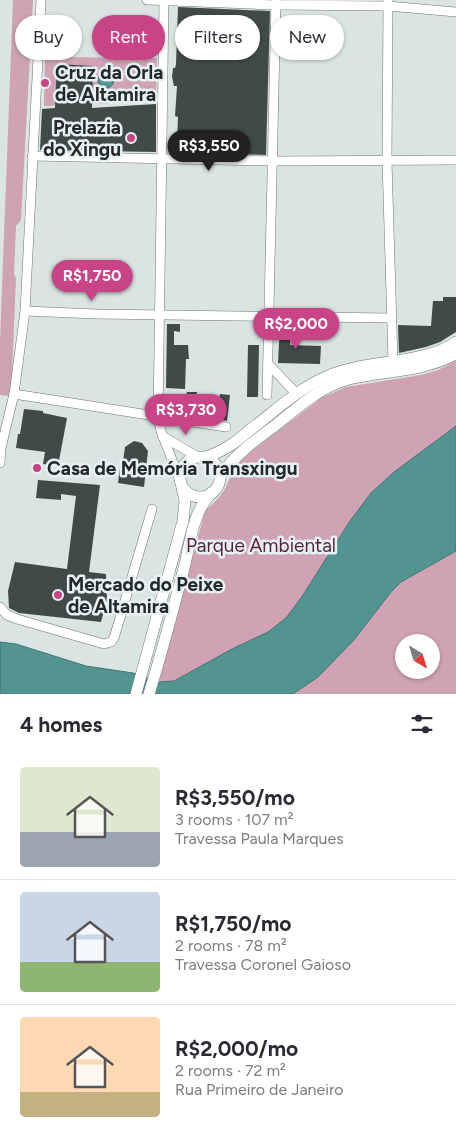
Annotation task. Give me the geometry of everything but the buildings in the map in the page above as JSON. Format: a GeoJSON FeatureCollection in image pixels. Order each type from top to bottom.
{"type":"FeatureCollection","features":[{"type":"Feature","properties":{"kind":"main road"},"geometry":{"type":"LineString","coordinates":[[136,694],[183,521],[185,501],[181,484],[182,468],[192,458],[213,455],[230,447],[315,382],[357,366],[429,354],[456,342]]}},
{"type":"Feature","properties":{"kind":"main road"},"geometry":{"type":"LineString","coordinates":[[149,694],[156,674],[198,511],[216,488],[220,476],[228,465],[252,443],[305,401],[328,386],[362,376],[435,364],[456,354]]}},
{"type":"Feature","properties":{"kind":"main road"},"geometry":{"type":"LineString","coordinates":[[202,457],[216,464],[220,476]]}},
{"type":"Feature","properties":{"kind":"main road"},"geometry":{"type":"LineString","coordinates":[[181,484],[192,495],[199,497],[211,493]]}},
{"type":"Feature","properties":{"kind":"street"},"geometry":{"type":"LineString","coordinates":[[0,463],[1,448],[14,394],[24,311],[41,0]]}},
{"type":"Feature","properties":{"kind":"street"},"geometry":{"type":"LineString","coordinates":[[147,0],[388,3],[456,12]]}},
{"type":"Feature","properties":{"kind":"street"},"geometry":{"type":"LineString","coordinates":[[164,0],[158,418],[162,436],[181,484]]}},
{"type":"Feature","properties":{"kind":"street"},"geometry":{"type":"LineString","coordinates":[[267,395],[276,3]]}},
{"type":"Feature","properties":{"kind":"street"},"geometry":{"type":"LineString","coordinates":[[388,3],[387,161],[393,361]]}},
{"type":"Feature","properties":{"kind":"street"},"geometry":{"type":"LineString","coordinates":[[32,156],[273,161],[456,160]]}},
{"type":"Feature","properties":{"kind":"street"},"geometry":{"type":"LineString","coordinates":[[24,311],[391,318]]}},
{"type":"Feature","properties":{"kind":"street"},"geometry":{"type":"LineString","coordinates":[[268,364],[297,394]]}},
{"type":"Feature","properties":{"kind":"street"},"geometry":{"type":"LineString","coordinates":[[14,394],[158,418],[226,427]]}},
{"type":"Feature","properties":{"kind":"street"},"geometry":{"type":"LineString","coordinates":[[162,436],[202,457]]}},
{"type":"Feature","properties":{"kind":"street"},"geometry":{"type":"LineString","coordinates":[[0,607],[7,616],[104,644],[110,642],[114,638],[152,509]]}},
{"type":"Feature","properties":{"kind":"green space"},"geometry":{"type":"Polygon","coordinates":[[[13,0],[33,0],[32,15],[15,15],[15,60],[30,60],[21,220],[16,226],[14,274],[16,278],[11,396],[0,395],[0,341],[13,0]]]}},
{"type":"Feature","properties":{"kind":"green space"},"geometry":{"type":"Polygon","coordinates":[[[82,57],[92,57],[92,60],[157,60],[156,101],[44,106],[45,60],[82,60],[82,57]]]}},
{"type":"Feature","properties":{"kind":"green space","name":"Parque Ambiental"},"geometry":{"type":"Polygon","coordinates":[[[456,361],[456,426],[394,472],[371,493],[350,521],[301,598],[286,618],[268,632],[232,649],[174,681],[159,682],[205,511],[224,490],[233,469],[239,461],[321,398],[346,387],[421,375],[438,370],[456,361]]]}},
{"type":"Feature","properties":{"kind":"green space"},"geometry":{"type":"Polygon","coordinates":[[[456,551],[456,694],[293,694],[318,677],[401,582],[456,551]]]}},
{"type":"Feature","properties":{"kind":"water"},"geometry":{"type":"Polygon","coordinates":[[[103,72],[109,72],[114,77],[112,86],[103,88],[98,83],[98,77],[103,72]]]}},
{"type":"Feature","properties":{"kind":"water"},"geometry":{"type":"Polygon","coordinates":[[[456,426],[456,551],[401,582],[353,641],[318,677],[293,694],[0,694],[0,642],[16,644],[86,666],[133,673],[159,682],[174,681],[232,649],[268,632],[286,618],[301,598],[350,521],[371,493],[394,472],[456,426]]]}},
{"type":"Feature","properties":{"kind":"place","name":"Cruz da Orla de Altamira"},"geometry":{"type":"Point","coordinates":[45,83]}},
{"type":"Feature","properties":{"kind":"place","name":"Prelazia do Xingu"},"geometry":{"type":"Point","coordinates":[131,138]}},
{"type":"Feature","properties":{"kind":"place","name":"Casa de Memória Transxingu"},"geometry":{"type":"Point","coordinates":[37,468]}},
{"type":"Feature","properties":{"kind":"place","name":"Mercado do Peixe de Altamira"},"geometry":{"type":"Point","coordinates":[58,595]}}]}
